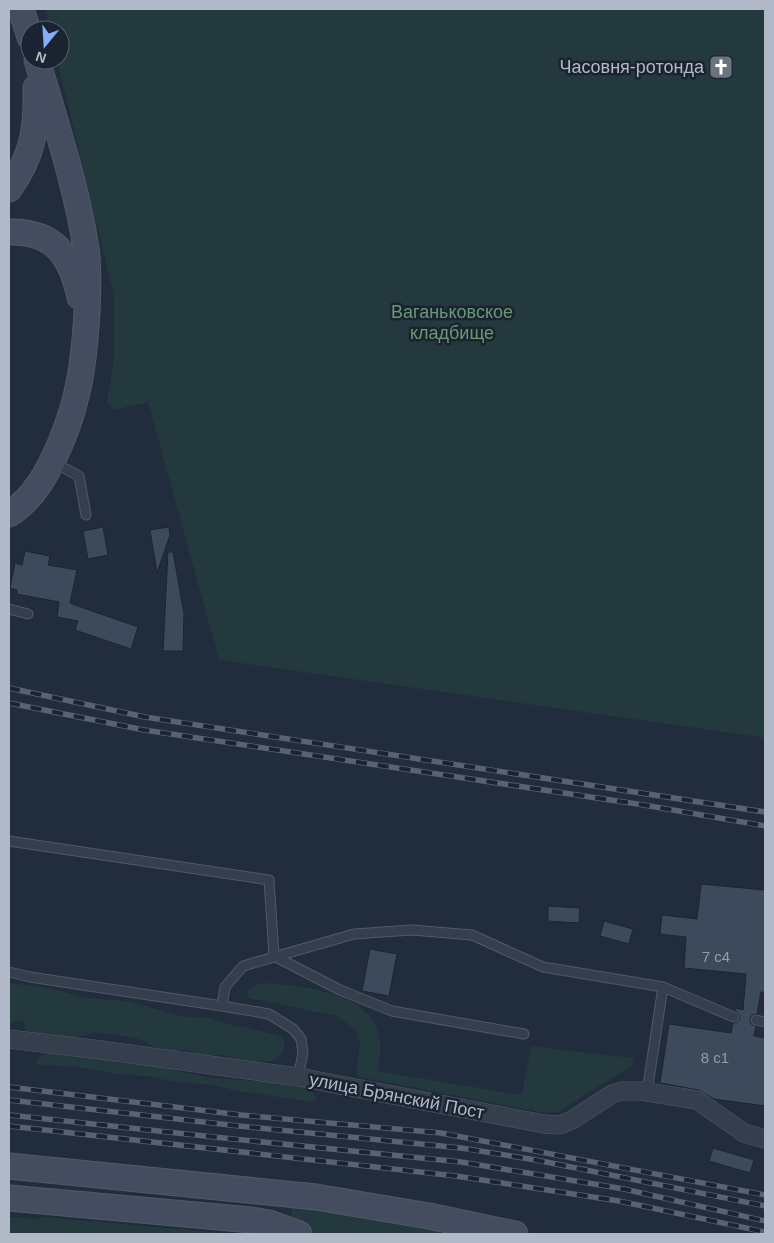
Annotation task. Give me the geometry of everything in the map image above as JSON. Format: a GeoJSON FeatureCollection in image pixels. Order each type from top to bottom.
{"type":"FeatureCollection","features":[{"type":"Feature","properties":{"kind":"main road"},"geometry":{"type":"LineString","coordinates":[[9,189],[28,155],[36,126],[37,70]]}},
{"type":"Feature","properties":{"kind":"main road"},"geometry":{"type":"LineString","coordinates":[[9,514],[29,498],[53,462],[71,418],[84,362],[88,286],[86,249],[76,198],[40,70]]}},
{"type":"Feature","properties":{"kind":"main road"},"geometry":{"type":"LineString","coordinates":[[9,232],[42,238],[56,244],[71,266],[78,286],[86,327]]}},
{"type":"Feature","properties":{"kind":"main road"},"geometry":{"type":"LineString","coordinates":[[9,1166],[316,1197],[428,1216],[515,1234]]}},
{"type":"Feature","properties":{"kind":"main road"},"geometry":{"type":"LineString","coordinates":[[9,1198],[251,1220],[269,1223],[298,1234]]}},
{"type":"Feature","properties":{"kind":"street","name":"улица Брянский Пост"},"geometry":{"type":"LineString","coordinates":[[9,1039],[298,1077],[544,1124],[560,1125],[572,1120],[612,1094],[622,1091],[647,1092],[697,1100],[744,1132],[765,1139]]}},
{"type":"Feature","properties":{"kind":"lane"},"geometry":{"type":"LineString","coordinates":[[53,462],[79,476],[86,514]]}},
{"type":"Feature","properties":{"kind":"lane"},"geometry":{"type":"LineString","coordinates":[[9,609],[28,614]]}},
{"type":"Feature","properties":{"kind":"lane"},"geometry":{"type":"LineString","coordinates":[[9,841],[269,880],[274,956]]}},
{"type":"Feature","properties":{"kind":"lane"},"geometry":{"type":"LineString","coordinates":[[222,1006],[225,987],[243,966],[354,934],[412,930],[472,935],[543,967],[663,987],[734,1017]]}},
{"type":"Feature","properties":{"kind":"lane"},"geometry":{"type":"LineString","coordinates":[[274,956],[340,990],[392,1011],[524,1034]]}},
{"type":"Feature","properties":{"kind":"lane"},"geometry":{"type":"LineString","coordinates":[[9,972],[38,979],[270,1014],[292,1029],[301,1039],[303,1053],[298,1077]]}},
{"type":"Feature","properties":{"kind":"lane"},"geometry":{"type":"LineString","coordinates":[[647,1092],[663,987]]}},
{"type":"Feature","properties":{"kind":"green space","name":"Ваганьковское кладбище"},"geometry":{"type":"Polygon","coordinates":[[[45,9],[765,9],[765,738],[219,660],[148,402],[114,410],[107,403],[114,359],[114,296],[59,70],[70,70],[70,20],[48,20],[45,9]]]}},
{"type":"Feature","properties":{"kind":"green space"},"geometry":{"type":"Polygon","coordinates":[[[9,983],[49,988],[86,998],[128,1001],[180,1016],[209,1018],[234,1026],[246,1027],[276,1035],[282,1037],[285,1042],[282,1054],[273,1061],[250,1062],[221,1055],[202,1055],[187,1050],[170,1051],[154,1047],[135,1038],[111,1034],[94,1033],[73,1038],[50,1038],[28,1031],[24,1027],[25,1022],[21,1020],[9,1024],[9,983]]]}},
{"type":"Feature","properties":{"kind":"green space"},"geometry":{"type":"Polygon","coordinates":[[[260,983],[291,985],[326,992],[358,1006],[370,1016],[379,1035],[378,1071],[522,1095],[531,1046],[634,1058],[633,1065],[558,1112],[545,1113],[359,1077],[356,1073],[360,1044],[356,1030],[337,1016],[249,998],[247,994],[249,990],[260,983]]]}},
{"type":"Feature","properties":{"kind":"green space"},"geometry":{"type":"Polygon","coordinates":[[[48,1051],[111,1058],[116,1063],[155,1066],[210,1078],[270,1082],[305,1088],[314,1093],[317,1099],[310,1102],[233,1090],[208,1084],[181,1083],[146,1076],[36,1063],[38,1058],[48,1051]]]}},
{"type":"Feature","properties":{"kind":"green space"},"geometry":{"type":"Polygon","coordinates":[[[287,1205],[467,1234],[287,1234],[289,1233],[292,1211],[287,1205]]]}},
{"type":"Feature","properties":{"kind":"green space"},"geometry":{"type":"Polygon","coordinates":[[[9,1217],[39,1219],[43,1217],[235,1234],[9,1234],[9,1217]]]}},
{"type":"Feature","properties":{"kind":"building","name":"Часовня-ротонда"},"geometry":{"type":"Polygon","coordinates":[[[721,57],[729,60],[732,68],[729,76],[721,79],[713,76],[710,68],[713,60],[721,57]]]}},
{"type":"Feature","properties":{"kind":"building"},"geometry":{"type":"Polygon","coordinates":[[[103,527],[108,555],[88,559],[83,531],[103,527]]]}},
{"type":"Feature","properties":{"kind":"building"},"geometry":{"type":"Polygon","coordinates":[[[169,527],[170,535],[157,573],[150,530],[169,527]]]}},
{"type":"Feature","properties":{"kind":"building"},"geometry":{"type":"Polygon","coordinates":[[[25,551],[50,556],[48,565],[77,570],[70,603],[138,627],[131,649],[75,630],[78,621],[57,617],[59,602],[17,594],[17,590],[10,588],[15,563],[22,565],[25,551]]]}},
{"type":"Feature","properties":{"kind":"building"},"geometry":{"type":"Polygon","coordinates":[[[168,552],[173,552],[184,614],[183,651],[163,651],[168,552]]]}},
{"type":"Feature","properties":{"kind":"building"},"geometry":{"type":"Polygon","coordinates":[[[701,884],[765,890],[765,992],[761,992],[757,1014],[752,1015],[750,1019],[751,1024],[756,1026],[754,1036],[765,1038],[765,1106],[714,1099],[699,1090],[660,1083],[669,1024],[731,1033],[733,1023],[740,1019],[735,1008],[743,1010],[746,974],[684,968],[686,937],[660,934],[662,915],[697,919],[701,884]]]}},
{"type":"Feature","properties":{"kind":"building"},"geometry":{"type":"Polygon","coordinates":[[[548,906],[580,908],[579,923],[548,921],[548,906]]]}},
{"type":"Feature","properties":{"kind":"building"},"geometry":{"type":"Polygon","coordinates":[[[604,921],[633,929],[629,944],[600,936],[604,921]]]}},
{"type":"Feature","properties":{"kind":"building"},"geometry":{"type":"Polygon","coordinates":[[[370,949],[397,954],[389,996],[362,991],[370,949]]]}},
{"type":"Feature","properties":{"kind":"building"},"geometry":{"type":"Polygon","coordinates":[[[713,1148],[754,1160],[750,1173],[709,1161],[713,1148]]]}},
{"type":"Feature","properties":{"kind":"railway"},"geometry":{"type":"LineString","coordinates":[[9,688],[145,717],[765,812]]}},
{"type":"Feature","properties":{"kind":"railway"},"geometry":{"type":"LineString","coordinates":[[9,703],[144,730],[644,805],[765,826]]}},
{"type":"Feature","properties":{"kind":"railway"},"geometry":{"type":"LineString","coordinates":[[9,1087],[241,1115],[441,1133],[765,1195]]}},
{"type":"Feature","properties":{"kind":"railway"},"geometry":{"type":"LineString","coordinates":[[9,1100],[239,1126],[461,1148],[536,1160],[765,1206]]}},
{"type":"Feature","properties":{"kind":"railway"},"geometry":{"type":"LineString","coordinates":[[9,1115],[461,1162],[624,1189],[765,1221]]}},
{"type":"Feature","properties":{"kind":"railway"},"geometry":{"type":"LineString","coordinates":[[9,1126],[456,1176],[619,1201],[765,1232]]}},
{"type":"Feature","properties":{"kind":"place","name":"Часовня-ротонда"},"geometry":{"type":"Point","coordinates":[721,67]}}]}
